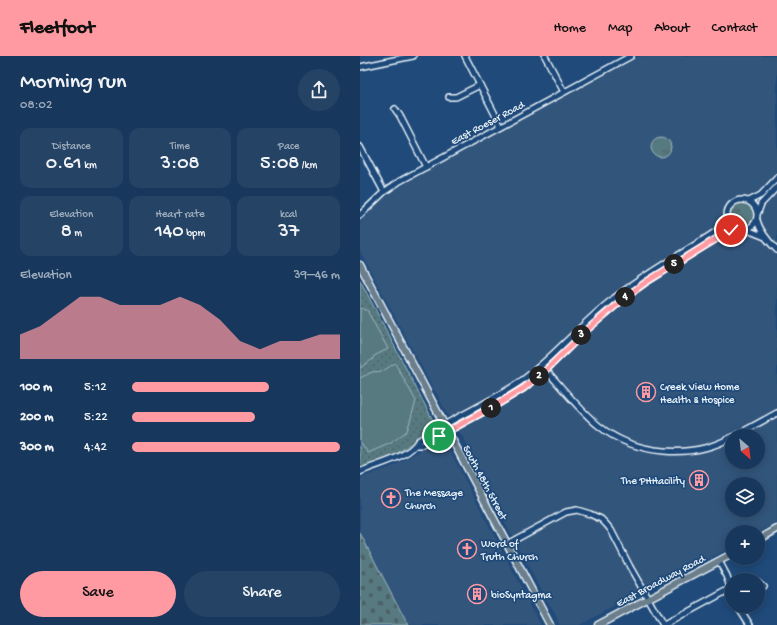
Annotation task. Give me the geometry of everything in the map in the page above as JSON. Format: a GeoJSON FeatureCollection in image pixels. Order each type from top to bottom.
{"type":"FeatureCollection","features":[{"type":"Feature","properties":{"kind":"main road","name":"South 48th Street"},"geometry":{"type":"LineString","coordinates":[[360,265],[550,625]]}},
{"type":"Feature","properties":{"kind":"main road"},"geometry":{"type":"LineString","coordinates":[[765,536],[777,529]]}},
{"type":"Feature","properties":{"kind":"main road","name":"East Broadway Road"},"geometry":{"type":"LineString","coordinates":[[598,625],[725,557]]}},
{"type":"Feature","properties":{"kind":"street"},"geometry":{"type":"LineString","coordinates":[[360,67],[413,56]]}},
{"type":"Feature","properties":{"kind":"street"},"geometry":{"type":"LineString","coordinates":[[465,56],[501,126]]}},
{"type":"Feature","properties":{"kind":"street"},"geometry":{"type":"LineString","coordinates":[[546,56],[564,92]]}},
{"type":"Feature","properties":{"kind":"street","name":"East Roeser Road"},"geometry":{"type":"LineString","coordinates":[[360,215],[384,192],[400,181],[631,56]]}},
{"type":"Feature","properties":{"kind":"street"},"geometry":{"type":"LineString","coordinates":[[449,97],[456,97],[480,85]]}},
{"type":"Feature","properties":{"kind":"street"},"geometry":{"type":"LineString","coordinates":[[395,109],[426,167]]}},
{"type":"Feature","properties":{"kind":"street"},"geometry":{"type":"LineString","coordinates":[[360,147],[384,192]]}},
{"type":"Feature","properties":{"kind":"street"},"geometry":{"type":"LineString","coordinates":[[749,201],[761,195],[777,178]]}},
{"type":"Feature","properties":{"kind":"street"},"geometry":{"type":"LineString","coordinates":[[777,187],[761,204],[757,220],[765,237],[777,250]]}},
{"type":"Feature","properties":{"kind":"street"},"geometry":{"type":"LineString","coordinates":[[758,213],[755,206],[749,201],[742,199],[733,203],[728,210],[728,218],[730,224],[736,228],[745,229],[765,237]]}},
{"type":"Feature","properties":{"kind":"street"},"geometry":{"type":"LineString","coordinates":[[360,472],[392,460],[416,445],[418,441],[444,424],[505,392],[541,365],[617,296],[721,227],[728,218]]}},
{"type":"Feature","properties":{"kind":"street"},"geometry":{"type":"LineString","coordinates":[[745,229],[753,225],[757,220]]}},
{"type":"Feature","properties":{"kind":"street"},"geometry":{"type":"LineString","coordinates":[[416,445],[422,445],[512,396],[546,370],[582,333],[641,285],[726,232],[736,228]]}},
{"type":"Feature","properties":{"kind":"street"},"geometry":{"type":"LineString","coordinates":[[676,263],[679,257],[696,247],[702,240]]}},
{"type":"Feature","properties":{"kind":"street"},"geometry":{"type":"LineString","coordinates":[[541,365],[599,426],[622,440],[644,448],[667,452],[696,450],[725,441]]}},
{"type":"Feature","properties":{"kind":"street"},"geometry":{"type":"LineString","coordinates":[[748,429],[777,413]]}},
{"type":"Feature","properties":{"kind":"street"},"geometry":{"type":"LineString","coordinates":[[507,544],[566,512],[578,510],[601,519],[608,526],[663,625],[725,593]]}},
{"type":"Feature","properties":{"kind":"street"},"geometry":{"type":"LineString","coordinates":[[719,560],[726,573]]}},
{"type":"Feature","properties":{"kind":"street"},"geometry":{"type":"LineString","coordinates":[[742,613],[748,625]]}},
{"type":"Feature","properties":{"kind":"shaded area"},"geometry":{"type":"Polygon","coordinates":[[[639,56],[777,56],[777,523],[765,529],[765,525],[725,525],[725,551],[579,625],[559,625],[555,614],[495,504],[462,436],[432,387],[360,251],[360,220],[389,194],[407,182],[639,56]]]}},
{"type":"Feature","properties":{"kind":"shaded area"},"geometry":{"type":"Polygon","coordinates":[[[438,440],[445,441],[541,625],[408,625],[360,533],[360,478],[394,466],[438,440]]]}},
{"type":"Feature","properties":{"kind":"green space"},"geometry":{"type":"Polygon","coordinates":[[[661,137],[668,140],[671,147],[668,154],[661,157],[654,154],[651,147],[654,140],[661,137]]]}},
{"type":"Feature","properties":{"kind":"green space"},"geometry":{"type":"Polygon","coordinates":[[[742,203],[751,206],[754,215],[751,224],[742,227],[733,224],[730,215],[733,206],[742,203]]]}},
{"type":"Feature","properties":{"kind":"green space"},"geometry":{"type":"Polygon","coordinates":[[[360,280],[436,426],[391,458],[360,469],[360,280]]]}},
{"type":"Feature","properties":{"kind":"green space"},"geometry":{"type":"Polygon","coordinates":[[[360,308],[367,310],[388,349],[374,356],[373,359],[360,368],[360,308]]]}},
{"type":"Feature","properties":{"kind":"green space"},"geometry":{"type":"Polygon","coordinates":[[[395,363],[416,401],[407,431],[391,443],[368,453],[360,441],[360,378],[372,372],[383,371],[395,363]]]}},
{"type":"Feature","properties":{"kind":"green space"},"geometry":{"type":"Polygon","coordinates":[[[360,533],[408,625],[360,625],[360,533]]]}},
{"type":"Feature","properties":{"kind":"place","name":"Creek View Home Health & Hospice"},"geometry":{"type":"Point","coordinates":[646,392]}},
{"type":"Feature","properties":{"kind":"place","name":"The PHHacility"},"geometry":{"type":"Point","coordinates":[699,480]}},
{"type":"Feature","properties":{"kind":"place","name":"The Message Church"},"geometry":{"type":"Point","coordinates":[391,498]}},
{"type":"Feature","properties":{"kind":"place","name":"Word of Truth Church"},"geometry":{"type":"Point","coordinates":[467,549]}},
{"type":"Feature","properties":{"kind":"place","name":"bioSyntagma"},"geometry":{"type":"Point","coordinates":[477,594]}},
{"type":"Feature","properties":{"kind":"route"},"geometry":{"type":"LineString","coordinates":[[439,436],[524,388],[546,370],[602,316],[628,295],[646,282],[731,230]]}}]}
